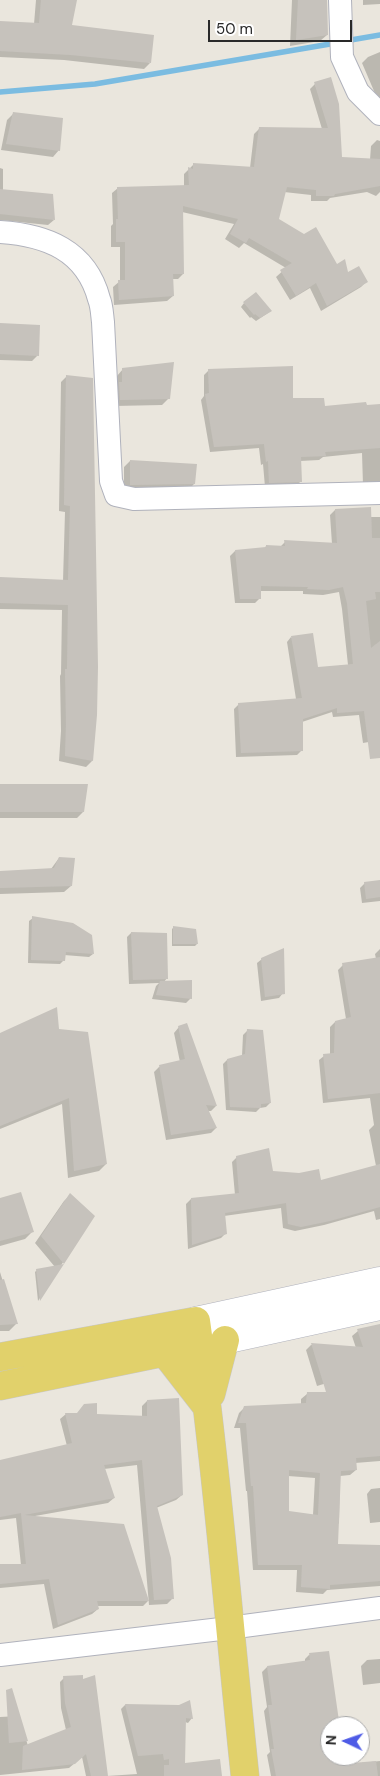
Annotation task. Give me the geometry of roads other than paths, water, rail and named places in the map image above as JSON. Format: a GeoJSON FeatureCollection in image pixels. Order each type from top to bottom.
{"type":"FeatureCollection","features":[{"type":"Feature","properties":{"kind":"main road"},"geometry":{"type":"LineString","coordinates":[[0,1386],[165,1353],[207,1336]]}},
{"type":"Feature","properties":{"kind":"main road"},"geometry":{"type":"LineString","coordinates":[[0,1357],[207,1336]]}},
{"type":"Feature","properties":{"kind":"main road"},"geometry":{"type":"LineString","coordinates":[[207,1336],[208,1407],[245,1776]]}},
{"type":"Feature","properties":{"kind":"main road"},"geometry":{"type":"LineString","coordinates":[[165,1353],[208,1407]]}},
{"type":"Feature","properties":{"kind":"street"},"geometry":{"type":"LineString","coordinates":[[340,0],[342,57],[358,92],[380,114]]}},
{"type":"Feature","properties":{"kind":"street"},"geometry":{"type":"LineString","coordinates":[[0,232],[24,233],[65,249],[83,266],[94,286],[100,300],[103,322],[111,481],[116,495],[134,499],[380,493]]}},
{"type":"Feature","properties":{"kind":"street"},"geometry":{"type":"LineString","coordinates":[[207,1336],[380,1281]]}},
{"type":"Feature","properties":{"kind":"street"},"geometry":{"type":"LineString","coordinates":[[207,1336],[380,1306]]}},
{"type":"Feature","properties":{"kind":"street"},"geometry":{"type":"LineString","coordinates":[[0,1655],[380,1608]]}},
{"type":"Feature","properties":{"kind":"waterway"},"geometry":{"type":"LineString","coordinates":[[345,41],[380,35]]}},
{"type":"Feature","properties":{"kind":"waterway"},"geometry":{"type":"LineString","coordinates":[[0,92],[95,84],[336,43]]}}]}
